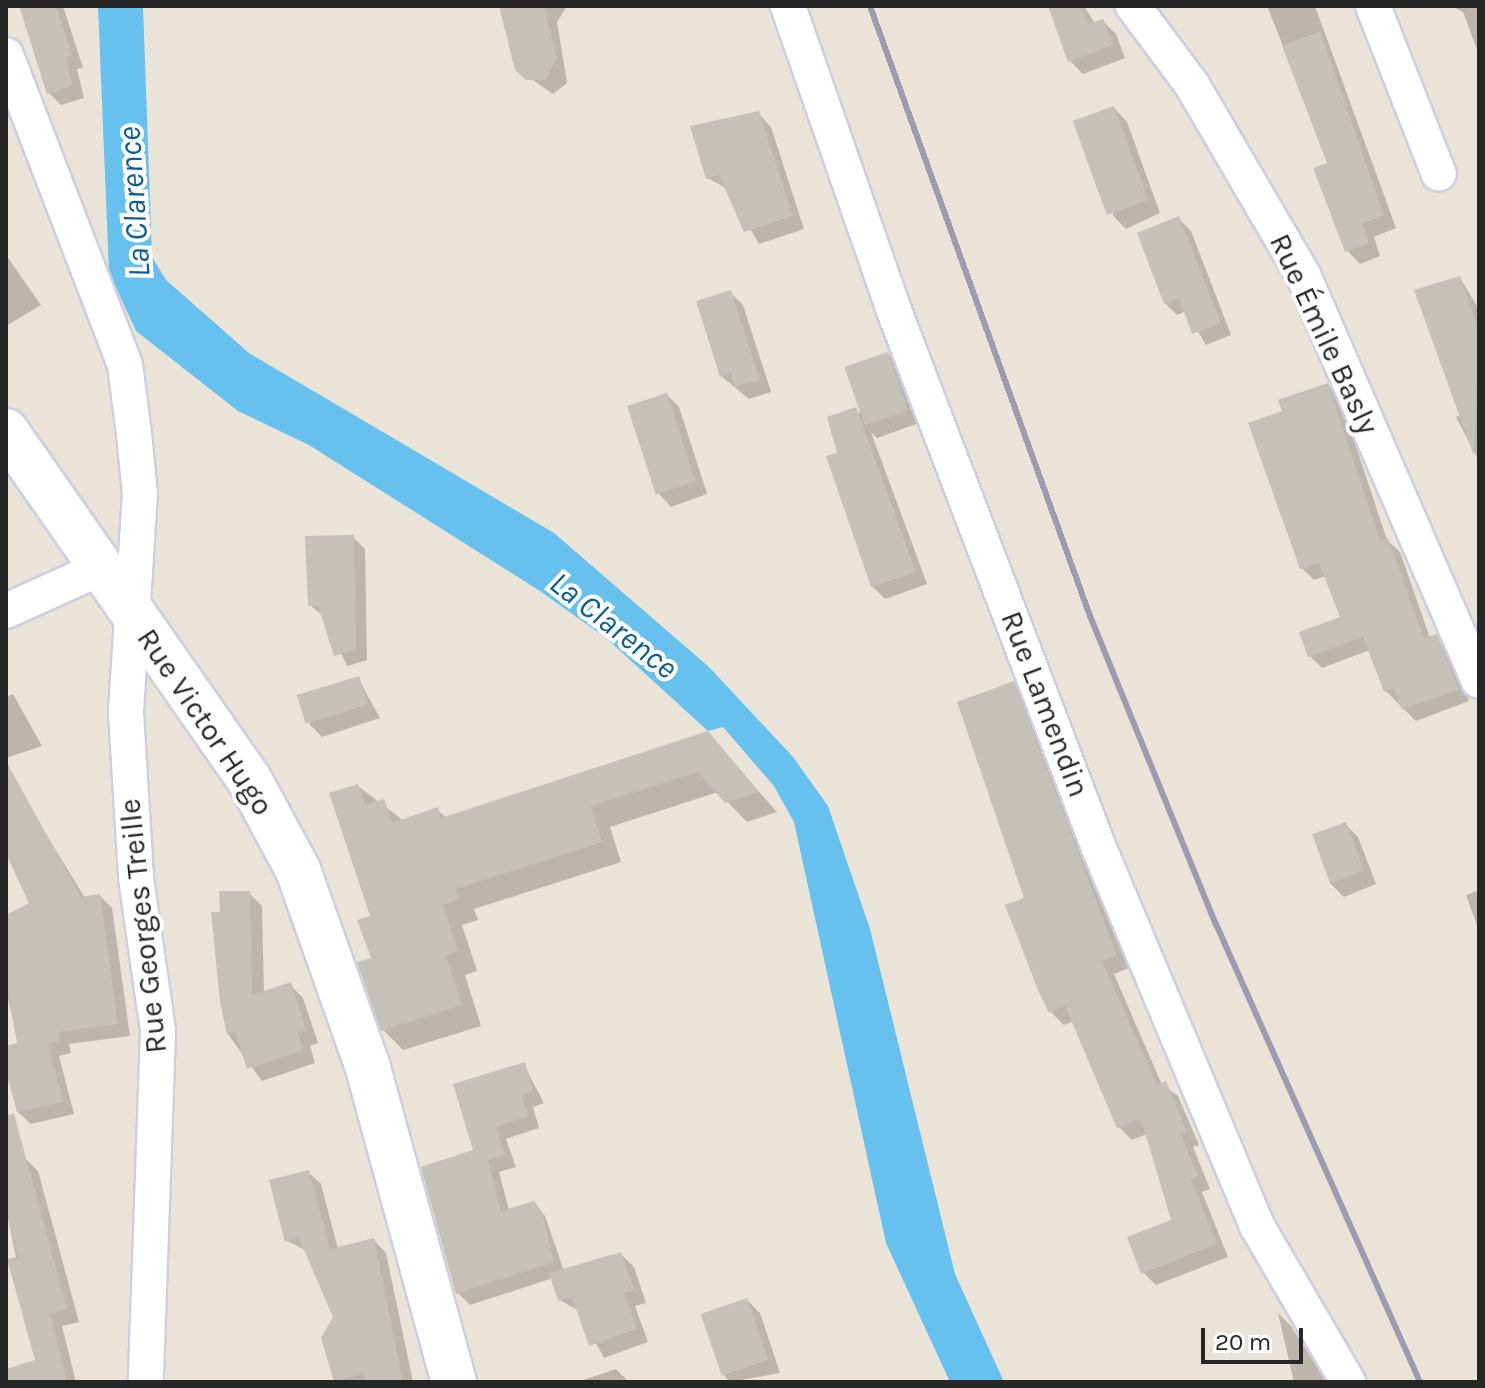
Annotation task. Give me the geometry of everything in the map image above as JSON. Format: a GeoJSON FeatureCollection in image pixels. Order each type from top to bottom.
{"type":"FeatureCollection","features":[{"type":"Feature","properties":{"kind":"main road"},"geometry":{"type":"LineString","coordinates":[[6,431],[133,614]]}},
{"type":"Feature","properties":{"kind":"main road","name":"Rue Victor Hugo"},"geometry":{"type":"LineString","coordinates":[[133,614],[249,779],[298,870],[368,1068],[454,1382]]}},
{"type":"Feature","properties":{"kind":"street","name":"Rue Lamendin"},"geometry":{"type":"LineString","coordinates":[[788,6],[893,308],[1099,848],[1257,1226],[1348,1382]]}},
{"type":"Feature","properties":{"kind":"street","name":"Rue Émile Basly"},"geometry":{"type":"LineString","coordinates":[[1133,6],[1192,85],[1304,277],[1479,681]]}},
{"type":"Feature","properties":{"kind":"street"},"geometry":{"type":"LineString","coordinates":[[1373,6],[1439,174]]}},
{"type":"Feature","properties":{"kind":"street","name":"Rue Victor Hugo"},"geometry":{"type":"LineString","coordinates":[[6,55],[125,365],[140,494],[133,614]]}},
{"type":"Feature","properties":{"kind":"street"},"geometry":{"type":"LineString","coordinates":[[6,611],[99,569]]}},
{"type":"Feature","properties":{"kind":"street","name":"Rue Georges Treille"},"geometry":{"type":"LineString","coordinates":[[133,614],[126,713],[131,815],[158,1031],[146,1382]]}},
{"type":"Feature","properties":{"kind":"water","name":"La Clarence"},"geometry":{"type":"Polygon","coordinates":[[[98,6],[143,6],[152,257],[166,280],[249,353],[554,533],[709,667],[793,757],[828,806],[870,929],[955,1274],[1004,1382],[950,1382],[886,1243],[794,822],[774,786],[723,727],[708,731],[606,638],[540,591],[309,445],[238,411],[136,331],[109,272],[98,6]]]}},
{"type":"Feature","properties":{"kind":"building"},"geometry":{"type":"Polygon","coordinates":[[[19,6],[56,6],[72,55],[66,57],[72,86],[47,94],[19,6]]]}},
{"type":"Feature","properties":{"kind":"building"},"geometry":{"type":"Polygon","coordinates":[[[499,6],[544,6],[557,58],[546,80],[526,80],[515,70],[499,6]]]}},
{"type":"Feature","properties":{"kind":"building"},"geometry":{"type":"Polygon","coordinates":[[[1048,6],[1081,6],[1088,24],[1103,19],[1113,45],[1068,62],[1048,6]]]}},
{"type":"Feature","properties":{"kind":"building"},"geometry":{"type":"Polygon","coordinates":[[[1320,31],[1384,215],[1362,224],[1369,243],[1345,252],[1313,168],[1327,163],[1282,46],[1320,31]]]}},
{"type":"Feature","properties":{"kind":"building"},"geometry":{"type":"Polygon","coordinates":[[[1114,106],[1148,200],[1107,215],[1073,121],[1114,106]]]}},
{"type":"Feature","properties":{"kind":"building"},"geometry":{"type":"Polygon","coordinates":[[[759,111],[793,216],[744,232],[719,175],[706,179],[690,126],[759,111]]]}},
{"type":"Feature","properties":{"kind":"building"},"geometry":{"type":"Polygon","coordinates":[[[1179,216],[1221,323],[1192,334],[1179,298],[1164,304],[1137,233],[1179,216]]]}},
{"type":"Feature","properties":{"kind":"building"},"geometry":{"type":"Polygon","coordinates":[[[1460,276],[1479,331],[1474,456],[1414,290],[1460,276]]]}},
{"type":"Feature","properties":{"kind":"building"},"geometry":{"type":"Polygon","coordinates":[[[731,290],[760,380],[735,387],[731,373],[720,377],[696,301],[731,290]]]}},
{"type":"Feature","properties":{"kind":"building"},"geometry":{"type":"Polygon","coordinates":[[[888,352],[908,411],[865,426],[845,367],[888,352]]]}},
{"type":"Feature","properties":{"kind":"building"},"geometry":{"type":"Polygon","coordinates":[[[1328,383],[1380,541],[1388,538],[1424,638],[1437,634],[1459,689],[1402,710],[1394,688],[1384,692],[1363,637],[1308,657],[1299,632],[1340,617],[1319,563],[1300,569],[1248,423],[1282,411],[1278,400],[1328,383]]]}},
{"type":"Feature","properties":{"kind":"building"},"geometry":{"type":"Polygon","coordinates":[[[667,393],[696,481],[656,494],[627,406],[667,393]]]}},
{"type":"Feature","properties":{"kind":"building"},"geometry":{"type":"Polygon","coordinates":[[[856,407],[916,572],[871,587],[826,456],[837,453],[827,417],[856,407]]]}},
{"type":"Feature","properties":{"kind":"building"},"geometry":{"type":"Polygon","coordinates":[[[354,535],[356,649],[334,656],[318,606],[308,606],[305,536],[354,535]]]}},
{"type":"Feature","properties":{"kind":"building"},"geometry":{"type":"Polygon","coordinates":[[[359,676],[368,705],[306,724],[297,695],[359,676]]]}},
{"type":"Feature","properties":{"kind":"building"},"geometry":{"type":"Polygon","coordinates":[[[1014,681],[1117,956],[1102,961],[1157,1085],[1166,1081],[1187,1132],[1181,1134],[1198,1176],[1191,1179],[1217,1244],[1141,1274],[1127,1237],[1171,1220],[1141,1119],[1117,1128],[1065,1006],[1049,1013],[1038,990],[1005,905],[1024,898],[957,702],[1014,681]]]}},
{"type":"Feature","properties":{"kind":"building"},"geometry":{"type":"Polygon","coordinates":[[[708,731],[759,792],[725,803],[698,772],[591,806],[602,842],[456,889],[459,899],[443,905],[458,951],[446,955],[462,1005],[381,1031],[357,962],[371,958],[357,920],[370,916],[329,793],[358,784],[365,805],[384,799],[392,823],[438,807],[441,818],[708,731]]]}},
{"type":"Feature","properties":{"kind":"building"},"geometry":{"type":"Polygon","coordinates":[[[6,761],[81,897],[100,894],[118,1024],[58,1032],[60,1041],[48,1044],[63,1102],[17,1112],[6,1072],[6,1046],[17,1043],[6,981],[6,915],[29,903],[6,854],[6,761]]]}},
{"type":"Feature","properties":{"kind":"building"},"geometry":{"type":"Polygon","coordinates":[[[1346,822],[1364,871],[1330,883],[1312,834],[1346,822]]]}},
{"type":"Feature","properties":{"kind":"building"},"geometry":{"type":"Polygon","coordinates":[[[219,891],[250,891],[252,995],[291,982],[306,1030],[298,1033],[303,1050],[247,1069],[235,1032],[227,1035],[220,1002],[211,912],[220,912],[219,891]]]}},
{"type":"Feature","properties":{"kind":"building"},"geometry":{"type":"Polygon","coordinates":[[[525,1062],[533,1091],[522,1095],[528,1116],[496,1127],[505,1155],[488,1160],[501,1211],[534,1201],[542,1212],[554,1262],[456,1294],[421,1167],[473,1150],[453,1084],[525,1062]]]}},
{"type":"Feature","properties":{"kind":"building"},"geometry":{"type":"Polygon","coordinates":[[[14,1114],[67,1309],[50,1314],[67,1382],[6,1382],[6,1369],[35,1360],[7,1259],[18,1257],[6,1211],[6,1115],[14,1114]]]}},
{"type":"Feature","properties":{"kind":"building"},"geometry":{"type":"Polygon","coordinates":[[[309,1170],[330,1249],[374,1238],[403,1382],[366,1382],[363,1374],[334,1382],[321,1338],[333,1317],[299,1238],[285,1242],[269,1180],[309,1170]]]}},
{"type":"Feature","properties":{"kind":"building"},"geometry":{"type":"Polygon","coordinates":[[[621,1252],[634,1290],[624,1293],[637,1329],[589,1346],[572,1297],[558,1301],[549,1273],[621,1252]]]}},
{"type":"Feature","properties":{"kind":"building"},"geometry":{"type":"Polygon","coordinates":[[[747,1298],[768,1359],[722,1375],[701,1314],[747,1298]]]}},
{"type":"Feature","properties":{"kind":"railway"},"geometry":{"type":"LineString","coordinates":[[870,6],[1090,616],[1216,924],[1420,1382]]}}]}
